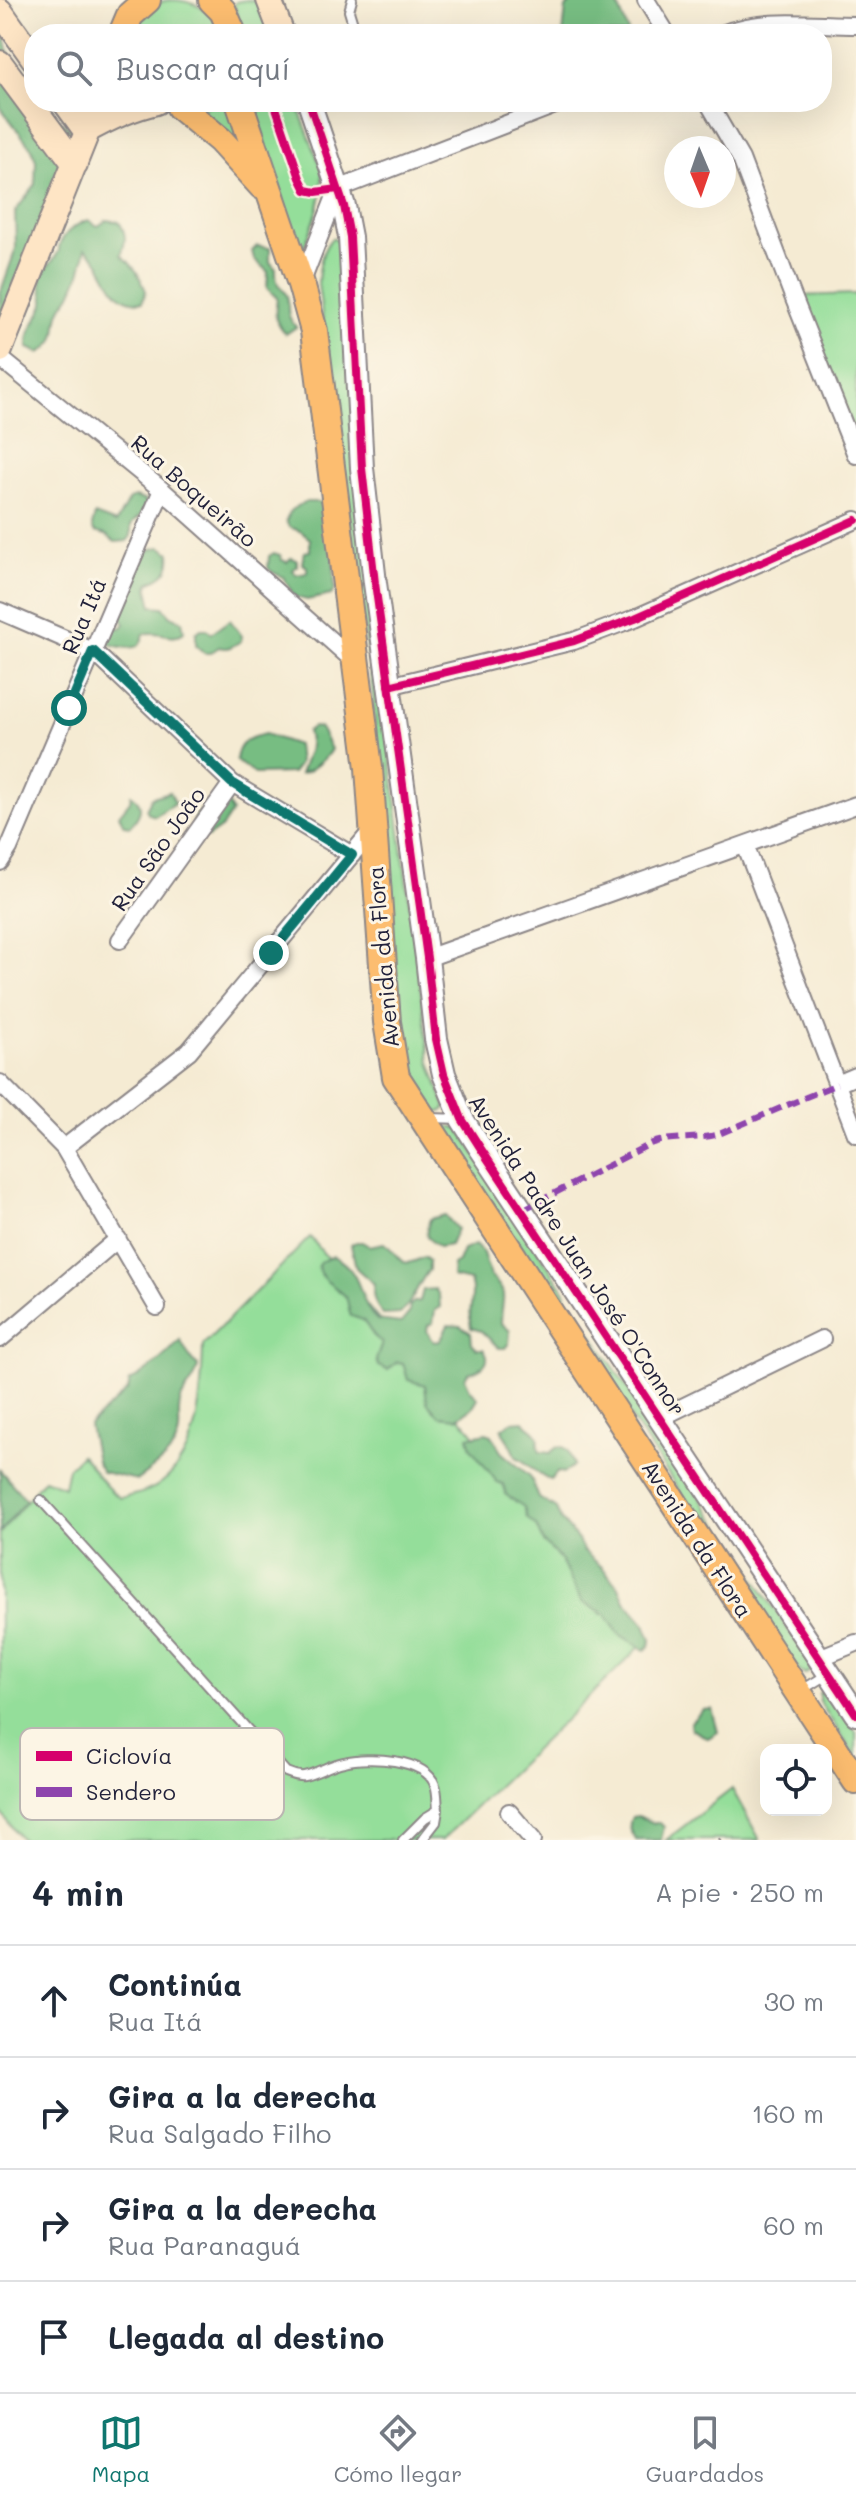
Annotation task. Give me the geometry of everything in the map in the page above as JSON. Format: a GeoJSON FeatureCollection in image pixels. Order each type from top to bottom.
{"type":"FeatureCollection","features":[{"type":"Feature","properties":{"kind":"main road"},"geometry":{"type":"LineString","coordinates":[[215,0],[229,24]]}},
{"type":"Feature","properties":{"kind":"main road"},"geometry":{"type":"LineString","coordinates":[[269,0],[278,24]]}},
{"type":"Feature","properties":{"kind":"main road"},"geometry":{"type":"LineString","coordinates":[[126,24],[142,2]]}},
{"type":"Feature","properties":{"kind":"main road"},"geometry":{"type":"LineString","coordinates":[[0,11],[24,45]]}},
{"type":"Feature","properties":{"kind":"main road"},"geometry":{"type":"LineString","coordinates":[[0,63],[24,95]]}},
{"type":"Feature","properties":{"kind":"main road"},"geometry":{"type":"LineString","coordinates":[[36,112],[75,164]]}},
{"type":"Feature","properties":{"kind":"main road"},"geometry":{"type":"LineString","coordinates":[[72,112],[86,131]]}},
{"type":"Feature","properties":{"kind":"main road"},"geometry":{"type":"LineString","coordinates":[[0,350],[95,112]]}},
{"type":"Feature","properties":{"kind":"main road"},"geometry":{"type":"LineString","coordinates":[[86,131],[122,112]]}},
{"type":"Feature","properties":{"kind":"main road","name":"Avenida da Flora"},"geometry":{"type":"LineString","coordinates":[[188,112],[241,161],[271,198]]}},
{"type":"Feature","properties":{"kind":"main road","name":"Avenida da Flora"},"geometry":{"type":"LineString","coordinates":[[242,112],[314,331],[369,768],[390,1050],[396,1077],[422,1118],[566,1309],[798,1692],[856,1781]]}},
{"type":"Feature","properties":{"kind":"street"},"geometry":{"type":"LineString","coordinates":[[646,0],[661,24]]}},
{"type":"Feature","properties":{"kind":"street"},"geometry":{"type":"LineString","coordinates":[[763,24],[817,24]]}},
{"type":"Feature","properties":{"kind":"street"},"geometry":{"type":"LineString","coordinates":[[832,24],[856,25]]}},
{"type":"Feature","properties":{"kind":"street","name":"Avenida Padre Juan José O'Connor"},"geometry":{"type":"LineString","coordinates":[[312,112],[344,206],[350,237],[362,468],[436,1039],[444,1074],[462,1119],[566,1309],[660,1418],[856,1714]]}},
{"type":"Feature","properties":{"kind":"street"},"geometry":{"type":"LineString","coordinates":[[301,284],[338,189],[537,112]]}},
{"type":"Feature","properties":{"kind":"street"},"geometry":{"type":"LineString","coordinates":[[714,112],[741,159],[856,455]]}},
{"type":"Feature","properties":{"kind":"street","name":"Rua Boqueirão"},"geometry":{"type":"LineString","coordinates":[[0,358],[162,490],[356,663]]}},
{"type":"Feature","properties":{"kind":"street","name":"Rua Itá"},"geometry":{"type":"LineString","coordinates":[[5,855],[162,490]]}},
{"type":"Feature","properties":{"kind":"street"},"geometry":{"type":"LineString","coordinates":[[389,686],[574,641],[635,618],[856,520]]}},
{"type":"Feature","properties":{"kind":"street"},"geometry":{"type":"LineString","coordinates":[[0,611],[93,651],[232,783],[352,855]]}},
{"type":"Feature","properties":{"kind":"street","name":"Rua São João"},"geometry":{"type":"LineString","coordinates":[[120,940],[232,783]]}},
{"type":"Feature","properties":{"kind":"street"},"geometry":{"type":"LineString","coordinates":[[427,958],[856,805]]}},
{"type":"Feature","properties":{"kind":"street"},"geometry":{"type":"LineString","coordinates":[[64,1148],[189,1051],[373,829]]}},
{"type":"Feature","properties":{"kind":"street"},"geometry":{"type":"LineString","coordinates":[[745,845],[856,1134]]}},
{"type":"Feature","properties":{"kind":"street"},"geometry":{"type":"LineString","coordinates":[[837,1084],[856,1076]]}},
{"type":"Feature","properties":{"kind":"street"},"geometry":{"type":"LineString","coordinates":[[3,1091],[64,1148],[157,1307]]}},
{"type":"Feature","properties":{"kind":"street"},"geometry":{"type":"LineString","coordinates":[[0,1339],[118,1239]]}},
{"type":"Feature","properties":{"kind":"street"},"geometry":{"type":"LineString","coordinates":[[660,1418],[822,1339]]}},
{"type":"Feature","properties":{"kind":"street"},"geometry":{"type":"LineString","coordinates":[[824,1666],[856,1643]]}},
{"type":"Feature","properties":{"kind":"street"},"geometry":{"type":"LineString","coordinates":[[509,1812],[533,1840]]}},
{"type":"Feature","properties":{"kind":"lane"},"geometry":{"type":"LineString","coordinates":[[352,0],[349,11],[353,24]]}},
{"type":"Feature","properties":{"kind":"lane"},"geometry":{"type":"LineString","coordinates":[[422,1118],[462,1119]]}},
{"type":"Feature","properties":{"kind":"lane"},"geometry":{"type":"LineString","coordinates":[[41,1500],[246,1728]]}},
{"type":"Feature","properties":{"kind":"lane"},"geometry":{"type":"LineString","coordinates":[[798,1692],[824,1666]]}},
{"type":"Feature","properties":{"kind":"lane"},"geometry":{"type":"LineString","coordinates":[[284,1770],[302,1777],[343,1762],[387,1760],[410,1765],[435,1784],[436,1822],[422,1840]]}},
{"type":"Feature","properties":{"kind":"lane"},"geometry":{"type":"LineString","coordinates":[[403,1840],[438,1810]]}},
{"type":"Feature","properties":{"kind":"green space"},"geometry":{"type":"Polygon","coordinates":[[[169,0],[195,4],[208,13],[216,24],[138,24],[156,3],[169,0]]]}},
{"type":"Feature","properties":{"kind":"green space"},"geometry":{"type":"Polygon","coordinates":[[[573,0],[616,0],[625,24],[564,24],[566,8],[573,0]]]}},
{"type":"Feature","properties":{"kind":"green space"},"geometry":{"type":"Polygon","coordinates":[[[236,2],[260,2],[267,24],[240,24],[234,5],[236,2]]]}},
{"type":"Feature","properties":{"kind":"green space"},"geometry":{"type":"Polygon","coordinates":[[[0,29],[4,32],[12,66],[24,86],[24,112],[52,112],[74,131],[0,346],[0,294],[16,248],[15,212],[35,185],[36,161],[32,149],[0,107],[0,29]]]}},
{"type":"Feature","properties":{"kind":"green space"},"geometry":{"type":"Polygon","coordinates":[[[195,112],[234,112],[246,148],[195,112]]]}},
{"type":"Feature","properties":{"kind":"green space"},"geometry":{"type":"Polygon","coordinates":[[[256,112],[300,112],[322,170],[320,201],[314,222],[302,251],[297,249],[256,112]]]}},
{"type":"Feature","properties":{"kind":"green space"},"geometry":{"type":"Polygon","coordinates":[[[88,220],[98,226],[107,220],[119,222],[125,238],[121,255],[136,271],[146,291],[142,302],[122,297],[94,256],[85,249],[79,276],[58,316],[55,338],[40,353],[28,348],[28,341],[30,330],[44,304],[43,275],[59,252],[65,236],[88,220]]]}},
{"type":"Feature","properties":{"kind":"green space"},"geometry":{"type":"Polygon","coordinates":[[[332,238],[338,241],[341,248],[381,685],[430,1062],[446,1108],[441,1112],[435,1112],[415,1082],[398,1026],[372,686],[318,284],[323,253],[332,238]]]}},
{"type":"Feature","properties":{"kind":"green space"},"geometry":{"type":"Polygon","coordinates":[[[257,246],[270,248],[270,262],[276,269],[276,279],[288,298],[289,316],[296,327],[286,334],[277,322],[277,298],[267,288],[268,272],[254,259],[252,251],[257,246]]]}},
{"type":"Feature","properties":{"kind":"green space"},"geometry":{"type":"Polygon","coordinates":[[[856,294],[856,437],[799,296],[856,294]]]}},
{"type":"Feature","properties":{"kind":"green space"},"geometry":{"type":"Polygon","coordinates":[[[135,497],[146,501],[146,505],[131,525],[131,536],[127,541],[115,542],[106,535],[94,532],[95,515],[116,523],[129,499],[135,497]]]}},
{"type":"Feature","properties":{"kind":"green space"},"geometry":{"type":"Polygon","coordinates":[[[305,502],[320,502],[331,508],[335,590],[331,595],[307,600],[295,597],[283,577],[268,568],[269,556],[274,553],[287,562],[291,558],[297,560],[293,570],[296,575],[307,573],[307,567],[302,563],[304,552],[310,551],[310,539],[289,527],[286,521],[291,510],[305,502]]]}},
{"type":"Feature","properties":{"kind":"green space"},"geometry":{"type":"Polygon","coordinates":[[[161,547],[170,553],[170,564],[163,575],[149,583],[152,606],[163,607],[171,616],[182,621],[184,632],[175,635],[144,634],[140,644],[135,647],[106,642],[110,626],[121,628],[125,624],[120,614],[122,596],[132,589],[142,556],[161,547]]]}},
{"type":"Feature","properties":{"kind":"green space"},"geometry":{"type":"Polygon","coordinates":[[[230,620],[242,636],[241,641],[210,653],[204,653],[196,645],[196,633],[201,629],[211,633],[230,620]]]}},
{"type":"Feature","properties":{"kind":"green space"},"geometry":{"type":"Polygon","coordinates":[[[313,727],[320,728],[331,749],[318,764],[300,774],[310,746],[307,731],[313,727]]]}},
{"type":"Feature","properties":{"kind":"green space"},"geometry":{"type":"Polygon","coordinates":[[[265,734],[297,745],[299,764],[292,773],[255,774],[236,761],[245,742],[265,734]]]}},
{"type":"Feature","properties":{"kind":"green space"},"geometry":{"type":"Polygon","coordinates":[[[170,792],[175,803],[155,816],[149,814],[146,809],[152,797],[170,792]]]}},
{"type":"Feature","properties":{"kind":"green space"},"geometry":{"type":"Polygon","coordinates":[[[131,795],[139,802],[140,810],[130,826],[124,825],[119,815],[131,795]]]}},
{"type":"Feature","properties":{"kind":"green space"},"geometry":{"type":"Polygon","coordinates":[[[227,801],[232,812],[222,827],[208,837],[201,836],[193,828],[196,816],[204,809],[227,801]]]}},
{"type":"Feature","properties":{"kind":"green space"},"geometry":{"type":"Polygon","coordinates":[[[442,1125],[459,1129],[565,1292],[564,1297],[556,1301],[442,1125]]]}},
{"type":"Feature","properties":{"kind":"green space"},"geometry":{"type":"Polygon","coordinates":[[[445,1215],[457,1229],[450,1245],[439,1247],[428,1238],[427,1229],[430,1219],[445,1215]]]}},
{"type":"Feature","properties":{"kind":"green space"},"geometry":{"type":"Polygon","coordinates":[[[310,1237],[646,1641],[442,1840],[22,1840],[0,1812],[0,1533],[44,1479],[64,1487],[68,1468],[81,1455],[104,1484],[120,1498],[147,1491],[174,1471],[184,1456],[196,1420],[203,1345],[310,1237]]]}},
{"type":"Feature","properties":{"kind":"green space"},"geometry":{"type":"Polygon","coordinates":[[[356,1242],[369,1246],[384,1243],[404,1262],[424,1257],[429,1261],[429,1270],[400,1314],[383,1315],[378,1307],[373,1297],[374,1284],[356,1268],[351,1245],[356,1242]]]}},
{"type":"Feature","properties":{"kind":"green space"},"geometry":{"type":"Polygon","coordinates":[[[475,1245],[483,1253],[490,1276],[503,1292],[501,1323],[510,1331],[509,1343],[505,1348],[499,1348],[481,1331],[471,1328],[470,1281],[452,1277],[453,1265],[458,1262],[463,1250],[475,1245]]]}},
{"type":"Feature","properties":{"kind":"green space"},"geometry":{"type":"Polygon","coordinates":[[[333,1256],[351,1270],[370,1312],[377,1320],[401,1323],[410,1312],[409,1306],[420,1301],[423,1290],[435,1289],[440,1307],[435,1310],[433,1323],[428,1325],[427,1331],[434,1342],[440,1341],[448,1325],[460,1326],[471,1333],[472,1344],[486,1353],[487,1361],[465,1378],[478,1398],[472,1408],[457,1418],[439,1416],[427,1402],[425,1385],[408,1380],[403,1363],[397,1362],[388,1370],[378,1366],[376,1360],[382,1343],[363,1320],[351,1316],[345,1296],[319,1271],[318,1265],[333,1256]]]}},
{"type":"Feature","properties":{"kind":"green space"},"geometry":{"type":"Polygon","coordinates":[[[576,1315],[581,1318],[811,1664],[812,1670],[805,1674],[799,1671],[570,1326],[571,1319],[576,1315]]]}},
{"type":"Feature","properties":{"kind":"green space"},"geometry":{"type":"Polygon","coordinates":[[[180,1340],[198,1366],[181,1400],[179,1432],[174,1447],[137,1480],[102,1472],[96,1461],[89,1425],[128,1390],[130,1381],[156,1363],[180,1340]]]}},
{"type":"Feature","properties":{"kind":"green space"},"geometry":{"type":"Polygon","coordinates":[[[524,1421],[537,1434],[540,1452],[550,1453],[557,1447],[563,1447],[574,1465],[564,1473],[558,1472],[550,1480],[516,1457],[502,1429],[511,1422],[524,1421]]]}},
{"type":"Feature","properties":{"kind":"green space"},"geometry":{"type":"Polygon","coordinates":[[[486,1433],[492,1435],[501,1452],[530,1476],[539,1498],[556,1509],[583,1551],[619,1587],[625,1601],[645,1624],[651,1640],[645,1650],[619,1634],[605,1614],[582,1602],[560,1559],[543,1542],[536,1526],[527,1518],[524,1507],[506,1495],[503,1484],[497,1482],[471,1448],[468,1437],[486,1433]]]}},
{"type":"Feature","properties":{"kind":"green space"},"geometry":{"type":"Polygon","coordinates":[[[0,1470],[26,1500],[0,1533],[0,1470]]]}},
{"type":"Feature","properties":{"kind":"green space"},"geometry":{"type":"Polygon","coordinates":[[[825,1690],[856,1732],[856,1758],[819,1701],[819,1693],[825,1690]]]}},
{"type":"Feature","properties":{"kind":"green space"},"geometry":{"type":"Polygon","coordinates":[[[712,1709],[718,1732],[708,1738],[691,1729],[690,1723],[703,1710],[712,1709]]]}},
{"type":"Feature","properties":{"kind":"green space"},"geometry":{"type":"Polygon","coordinates":[[[732,1789],[760,1840],[666,1840],[732,1789]]]}},
{"type":"Feature","properties":{"kind":"green space"},"geometry":{"type":"Polygon","coordinates":[[[638,1816],[664,1827],[661,1840],[636,1840],[630,1823],[632,1817],[638,1816]]]}},
{"type":"Feature","properties":{"kind":"marked path"},"geometry":{"type":"LineString","coordinates":[[522,1210],[650,1144],[719,1134],[837,1084]]}},
{"type":"Feature","properties":{"kind":"cycle path"},"geometry":{"type":"LineString","coordinates":[[277,112],[306,190],[338,189]]}},
{"type":"Feature","properties":{"kind":"cycle path"},"geometry":{"type":"LineString","coordinates":[[312,112],[344,206],[350,237],[362,468],[436,1039],[444,1074],[462,1119],[481,1149],[856,1714]]}},
{"type":"Feature","properties":{"kind":"cycle path"},"geometry":{"type":"LineString","coordinates":[[389,686],[574,641],[635,618],[856,520]]}},
{"type":"Feature","properties":{"kind":"route"},"geometry":{"type":"LineString","coordinates":[[69,708],[93,651],[232,783],[352,855],[271,953]]}}]}
